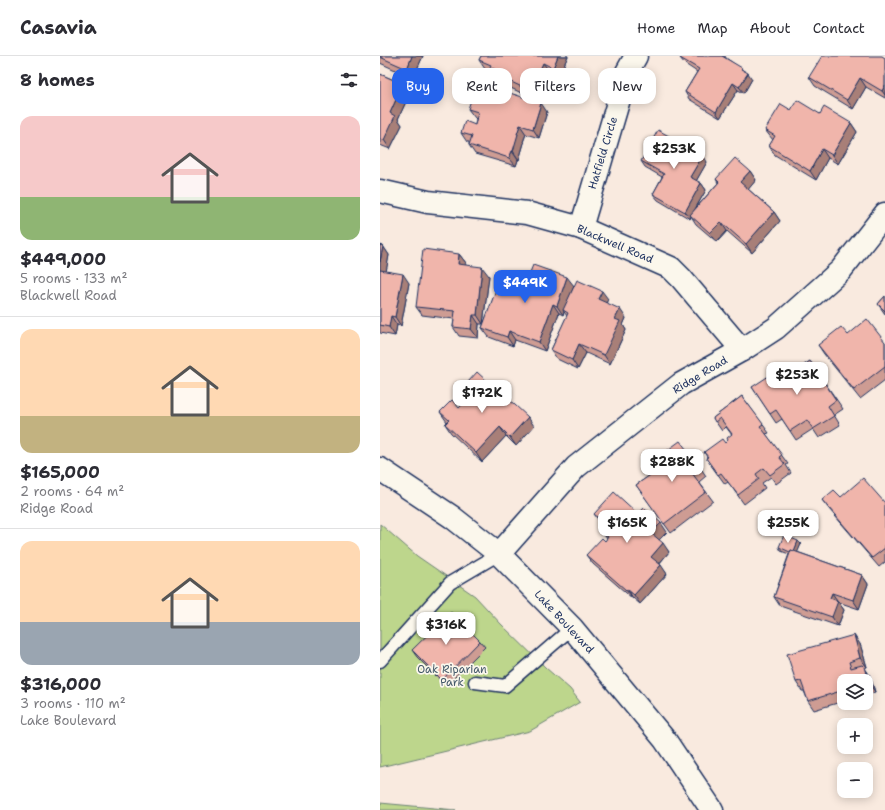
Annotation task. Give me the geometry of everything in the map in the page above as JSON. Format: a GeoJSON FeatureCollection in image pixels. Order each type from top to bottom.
{"type":"FeatureCollection","features":[{"type":"Feature","properties":{"kind":"street","name":"Hatfield Circle"},"geometry":{"type":"LineString","coordinates":[[581,228],[627,72],[636,56]]}},
{"type":"Feature","properties":{"kind":"street","name":"Blackwell Road"},"geometry":{"type":"LineString","coordinates":[[380,191],[428,202],[527,214],[581,228],[671,268],[742,350]]}},
{"type":"Feature","properties":{"kind":"street","name":"Ridge Road"},"geometry":{"type":"LineString","coordinates":[[498,554],[576,467],[681,384],[742,350],[776,328],[841,270],[885,214]]}},
{"type":"Feature","properties":{"kind":"street","name":"Lake Boulevard"},"geometry":{"type":"LineString","coordinates":[[380,469],[452,517],[498,554],[572,628],[665,740],[712,810]]}},
{"type":"Feature","properties":{"kind":"lane"},"geometry":{"type":"LineString","coordinates":[[380,661],[450,583],[498,554]]}},
{"type":"Feature","properties":{"kind":"lane"},"geometry":{"type":"LineString","coordinates":[[475,682],[505,686],[572,628]]}},
{"type":"Feature","properties":{"kind":"green space","name":"Oak Riparian Park"},"geometry":{"type":"Polygon","coordinates":[[[380,524],[417,556],[475,596],[501,624],[570,689],[580,702],[530,731],[380,767],[380,524]]]}},
{"type":"Feature","properties":{"kind":"green space"},"geometry":{"type":"Polygon","coordinates":[[[380,803],[456,810],[380,810],[380,803]]]}},
{"type":"Feature","properties":{"kind":"building"},"geometry":{"type":"Polygon","coordinates":[[[380,56],[412,56],[407,68],[380,56]]]}},
{"type":"Feature","properties":{"kind":"building"},"geometry":{"type":"Polygon","coordinates":[[[481,56],[558,56],[553,68],[543,63],[541,68],[520,68],[520,86],[512,82],[512,68],[492,68],[490,67],[491,65],[479,60],[481,56]]]}},
{"type":"Feature","properties":{"kind":"building"},"geometry":{"type":"Polygon","coordinates":[[[682,56],[722,56],[748,73],[739,87],[733,83],[716,112],[685,92],[699,69],[680,58],[682,56]]]}},
{"type":"Feature","properties":{"kind":"building"},"geometry":{"type":"Polygon","coordinates":[[[822,56],[882,56],[885,58],[885,85],[882,91],[860,78],[847,100],[809,77],[822,56]]]}},
{"type":"Feature","properties":{"kind":"building"},"geometry":{"type":"Polygon","coordinates":[[[380,74],[392,79],[392,104],[394,104],[390,113],[395,116],[384,140],[380,139],[380,74]]]}},
{"type":"Feature","properties":{"kind":"building"},"geometry":{"type":"Polygon","coordinates":[[[512,94],[520,96],[520,104],[541,104],[533,129],[520,125],[513,151],[509,158],[469,145],[472,136],[461,133],[465,121],[475,125],[478,112],[468,109],[470,104],[512,104],[512,94]]]}},
{"type":"Feature","properties":{"kind":"building"},"geometry":{"type":"Polygon","coordinates":[[[797,100],[820,114],[824,107],[851,123],[832,155],[822,149],[810,171],[769,146],[775,136],[765,130],[781,104],[791,110],[797,100]]]}},
{"type":"Feature","properties":{"kind":"building"},"geometry":{"type":"Polygon","coordinates":[[[658,130],[703,155],[690,177],[701,183],[685,212],[653,194],[664,174],[641,161],[658,130]]]}},
{"type":"Feature","properties":{"kind":"building"},"geometry":{"type":"Polygon","coordinates":[[[735,158],[750,171],[740,182],[774,212],[746,244],[721,222],[710,233],[690,215],[719,182],[716,179],[735,158]]]}},
{"type":"Feature","properties":{"kind":"building"},"geometry":{"type":"Polygon","coordinates":[[[380,245],[383,246],[380,262],[380,245]]]}},
{"type":"Feature","properties":{"kind":"building"},"geometry":{"type":"Polygon","coordinates":[[[423,249],[459,254],[458,264],[482,267],[477,315],[473,315],[471,329],[453,327],[455,311],[416,307],[423,249]]]}},
{"type":"Feature","properties":{"kind":"building"},"geometry":{"type":"Polygon","coordinates":[[[533,265],[567,277],[557,306],[553,304],[539,342],[509,331],[507,337],[482,328],[497,287],[499,277],[521,285],[519,289],[523,290],[533,265]]]}},
{"type":"Feature","properties":{"kind":"building"},"geometry":{"type":"Polygon","coordinates":[[[380,270],[403,274],[395,317],[391,316],[389,327],[380,325],[380,270]]]}},
{"type":"Feature","properties":{"kind":"building"},"geometry":{"type":"Polygon","coordinates":[[[577,280],[602,291],[598,299],[620,309],[615,319],[620,321],[604,355],[579,344],[572,360],[551,350],[568,313],[563,310],[577,280]]]}},
{"type":"Feature","properties":{"kind":"building"},"geometry":{"type":"Polygon","coordinates":[[[885,296],[885,311],[878,304],[885,296]]]}},
{"type":"Feature","properties":{"kind":"building"},"geometry":{"type":"Polygon","coordinates":[[[867,319],[885,342],[885,366],[854,390],[818,345],[841,327],[848,335],[867,319]]]}},
{"type":"Feature","properties":{"kind":"building"},"geometry":{"type":"Polygon","coordinates":[[[810,361],[836,400],[828,406],[834,416],[813,429],[807,420],[790,431],[776,410],[770,414],[752,387],[784,366],[790,375],[810,361]]]}},
{"type":"Feature","properties":{"kind":"building"},"geometry":{"type":"Polygon","coordinates":[[[477,372],[528,417],[510,437],[500,427],[476,453],[445,424],[449,420],[440,412],[452,400],[459,408],[466,401],[467,402],[469,399],[460,391],[477,372]]]}},
{"type":"Feature","properties":{"kind":"building"},"geometry":{"type":"Polygon","coordinates":[[[742,396],[763,424],[760,426],[782,455],[779,457],[785,464],[770,475],[764,468],[756,474],[759,479],[738,495],[721,473],[718,475],[706,458],[708,457],[704,452],[722,439],[725,443],[728,440],[727,438],[732,434],[720,418],[715,422],[713,418],[742,396]]]}},
{"type":"Feature","properties":{"kind":"building"},"geometry":{"type":"Polygon","coordinates":[[[680,441],[700,467],[692,473],[706,492],[664,524],[636,485],[656,471],[650,463],[680,441]]]}},
{"type":"Feature","properties":{"kind":"building"},"geometry":{"type":"Polygon","coordinates":[[[863,478],[885,503],[885,548],[872,558],[822,500],[834,490],[841,497],[863,478]]]}},
{"type":"Feature","properties":{"kind":"building"},"geometry":{"type":"Polygon","coordinates":[[[614,492],[637,513],[634,517],[635,518],[644,508],[661,523],[651,533],[663,543],[651,557],[661,565],[634,595],[627,589],[626,590],[586,555],[602,538],[605,541],[608,537],[603,533],[608,526],[594,514],[614,492]]]}},
{"type":"Feature","properties":{"kind":"building"},"geometry":{"type":"Polygon","coordinates":[[[784,535],[798,541],[794,551],[791,550],[790,552],[779,547],[784,535]]]}},
{"type":"Feature","properties":{"kind":"building"},"geometry":{"type":"Polygon","coordinates":[[[791,550],[862,575],[853,600],[832,593],[830,598],[838,601],[832,617],[774,597],[791,550]]]}},
{"type":"Feature","properties":{"kind":"building"},"geometry":{"type":"Polygon","coordinates":[[[451,612],[480,641],[442,680],[412,650],[451,612]]]}},
{"type":"Feature","properties":{"kind":"building"},"geometry":{"type":"Polygon","coordinates":[[[854,635],[860,658],[849,662],[851,668],[862,665],[866,674],[837,674],[837,692],[808,701],[801,681],[796,682],[787,654],[854,635]]]}}]}
